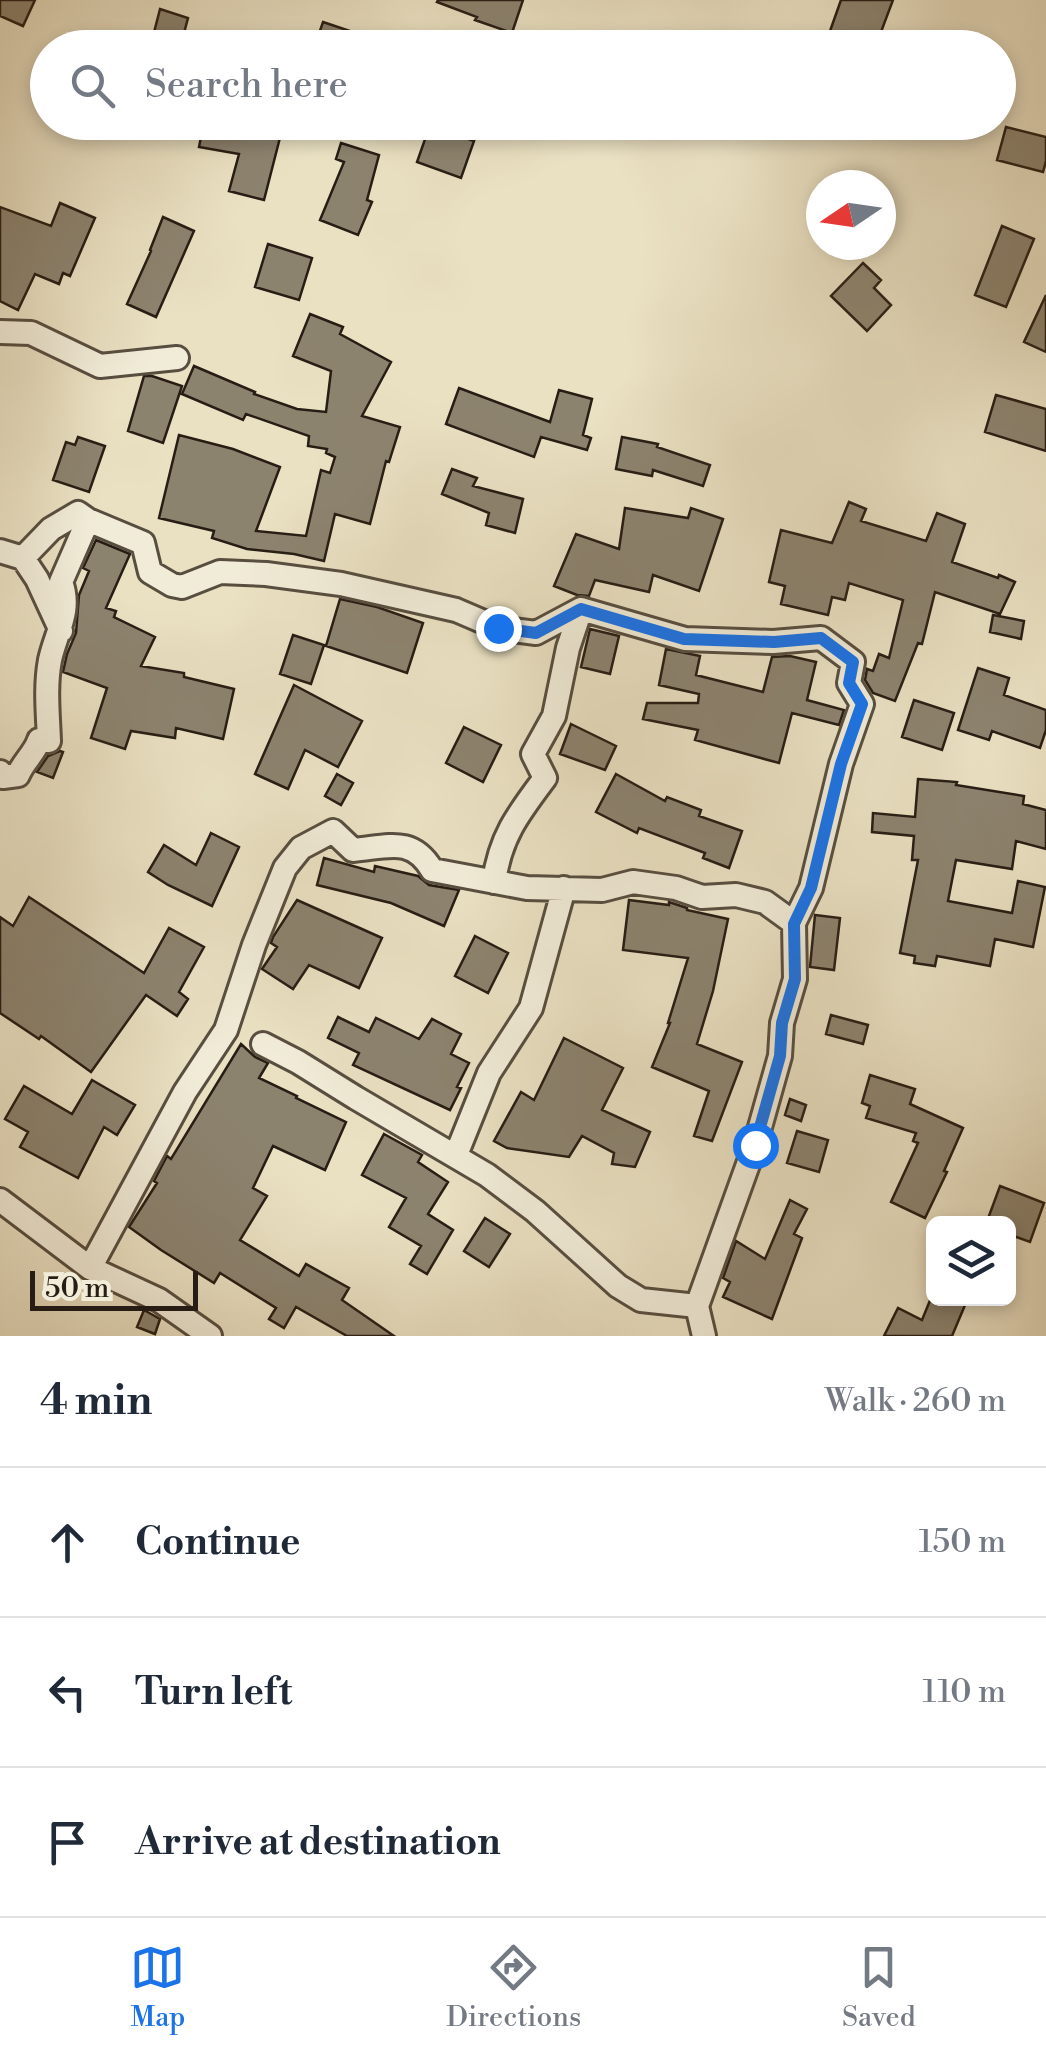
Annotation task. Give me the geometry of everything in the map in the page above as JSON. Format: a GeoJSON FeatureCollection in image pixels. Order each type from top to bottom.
{"type":"FeatureCollection","features":[{"type":"Feature","properties":{"kind":"street"},"geometry":{"type":"LineString","coordinates":[[0,332],[31,333],[100,366],[177,358]]}},
{"type":"Feature","properties":{"kind":"street"},"geometry":{"type":"LineString","coordinates":[[24,558],[51,529],[78,513],[143,543],[150,572],[182,587],[220,572],[266,574],[341,584],[456,610],[498,628],[536,633],[581,609],[684,639],[774,642],[821,638],[853,662],[849,683],[862,704],[841,764],[811,888],[794,924],[795,979],[782,1023],[780,1056],[755,1145],[697,1306],[704,1336]]}},
{"type":"Feature","properties":{"kind":"street"},"geometry":{"type":"LineString","coordinates":[[0,772],[3,777],[18,775],[39,740],[48,741],[46,698],[50,658],[66,596],[61,582],[88,520]]}},
{"type":"Feature","properties":{"kind":"street"},"geometry":{"type":"LineString","coordinates":[[0,551],[24,558],[60,631]]}},
{"type":"Feature","properties":{"kind":"street"},"geometry":{"type":"LineString","coordinates":[[494,882],[503,842],[545,778],[534,754],[554,716],[568,648],[581,609]]}},
{"type":"Feature","properties":{"kind":"street"},"geometry":{"type":"LineString","coordinates":[[90,1268],[185,1092],[226,1030],[285,868],[301,848],[333,831],[354,850],[406,846],[424,856],[432,870],[527,888],[602,890],[633,882],[676,888],[702,897],[736,895],[765,902],[794,924]]}},
{"type":"Feature","properties":{"kind":"street"},"geometry":{"type":"LineString","coordinates":[[456,1155],[489,1073],[531,1008],[564,888]]}},
{"type":"Feature","properties":{"kind":"street"},"geometry":{"type":"LineString","coordinates":[[263,1044],[488,1175],[535,1211],[618,1286],[641,1300],[697,1306]]}},
{"type":"Feature","properties":{"kind":"street"},"geometry":{"type":"LineString","coordinates":[[0,1200],[90,1268],[160,1300],[210,1336]]}},
{"type":"Feature","properties":{"kind":"building"},"geometry":{"type":"Polygon","coordinates":[[[0,0],[35,0],[23,26],[0,16],[0,0]]]}},
{"type":"Feature","properties":{"kind":"building"},"geometry":{"type":"Polygon","coordinates":[[[523,0],[513,30],[475,20],[477,17],[437,2],[523,0]]]}},
{"type":"Feature","properties":{"kind":"building"},"geometry":{"type":"Polygon","coordinates":[[[841,0],[893,0],[882,30],[830,30],[841,0]]]}},
{"type":"Feature","properties":{"kind":"building"},"geometry":{"type":"Polygon","coordinates":[[[160,9],[188,18],[185,30],[155,30],[160,9]]]}},
{"type":"Feature","properties":{"kind":"building"},"geometry":{"type":"Polygon","coordinates":[[[323,22],[347,30],[320,30],[323,22]]]}},
{"type":"Feature","properties":{"kind":"building"},"geometry":{"type":"Polygon","coordinates":[[[1016,130],[1046,137],[1043,172],[997,160],[1002,140],[1016,140],[1016,130]]]}},
{"type":"Feature","properties":{"kind":"building"},"geometry":{"type":"Polygon","coordinates":[[[200,140],[279,140],[264,200],[229,191],[239,154],[199,147],[200,140]]]}},
{"type":"Feature","properties":{"kind":"building"},"geometry":{"type":"Polygon","coordinates":[[[425,140],[474,141],[461,178],[417,162],[425,140]]]}},
{"type":"Feature","properties":{"kind":"building"},"geometry":{"type":"Polygon","coordinates":[[[341,143],[379,155],[367,200],[372,202],[358,235],[320,220],[344,162],[336,159],[341,143]]]}},
{"type":"Feature","properties":{"kind":"building"},"geometry":{"type":"Polygon","coordinates":[[[60,203],[95,218],[70,276],[63,273],[59,284],[35,274],[18,310],[0,301],[0,207],[51,226],[60,203]]]}},
{"type":"Feature","properties":{"kind":"building"},"geometry":{"type":"Polygon","coordinates":[[[163,217],[194,231],[156,317],[127,304],[163,217]]]}},
{"type":"Feature","properties":{"kind":"building"},"geometry":{"type":"Polygon","coordinates":[[[1002,226],[1034,239],[1006,307],[975,295],[1002,226]]]}},
{"type":"Feature","properties":{"kind":"building"},"geometry":{"type":"Polygon","coordinates":[[[268,244],[312,258],[299,300],[255,287],[268,244]]]}},
{"type":"Feature","properties":{"kind":"building"},"geometry":{"type":"Polygon","coordinates":[[[863,263],[881,280],[874,288],[891,305],[867,331],[831,296],[863,263]]]}},
{"type":"Feature","properties":{"kind":"building"},"geometry":{"type":"Polygon","coordinates":[[[1046,295],[1046,352],[1024,342],[1046,295]]]}},
{"type":"Feature","properties":{"kind":"building"},"geometry":{"type":"Polygon","coordinates":[[[310,314],[343,327],[340,334],[391,362],[362,416],[400,427],[389,462],[386,461],[370,524],[335,514],[324,561],[247,549],[212,538],[214,531],[159,518],[179,435],[280,467],[256,531],[306,536],[321,470],[330,473],[335,457],[326,453],[327,449],[308,446],[309,436],[246,414],[243,420],[182,394],[194,366],[297,409],[326,412],[331,371],[293,356],[310,314]]]}},
{"type":"Feature","properties":{"kind":"building"},"geometry":{"type":"Polygon","coordinates":[[[144,376],[182,386],[163,443],[128,431],[144,376]]]}},
{"type":"Feature","properties":{"kind":"building"},"geometry":{"type":"Polygon","coordinates":[[[459,388],[550,422],[559,390],[592,399],[583,435],[591,438],[587,450],[541,437],[534,457],[446,424],[459,388]]]}},
{"type":"Feature","properties":{"kind":"building"},"geometry":{"type":"Polygon","coordinates":[[[996,395],[1046,409],[1046,451],[985,432],[996,395]]]}},
{"type":"Feature","properties":{"kind":"building"},"geometry":{"type":"Polygon","coordinates":[[[78,437],[105,446],[89,492],[53,480],[66,442],[75,445],[78,437]]]}},
{"type":"Feature","properties":{"kind":"building"},"geometry":{"type":"Polygon","coordinates":[[[622,437],[658,444],[657,447],[710,465],[703,486],[653,470],[652,476],[616,469],[622,437]]]}},
{"type":"Feature","properties":{"kind":"building"},"geometry":{"type":"Polygon","coordinates":[[[452,469],[477,478],[473,486],[523,499],[515,533],[486,525],[489,513],[442,494],[452,469]]]}},
{"type":"Feature","properties":{"kind":"building"},"geometry":{"type":"Polygon","coordinates":[[[849,502],[866,509],[861,521],[926,541],[937,513],[965,524],[952,562],[1015,582],[1000,614],[935,592],[922,644],[918,643],[895,701],[873,693],[865,680],[867,669],[873,671],[879,654],[889,658],[903,600],[849,583],[845,600],[832,597],[828,615],[781,604],[785,586],[769,582],[781,530],[832,543],[849,502]]]}},
{"type":"Feature","properties":{"kind":"building"},"geometry":{"type":"Polygon","coordinates":[[[625,508],[688,518],[691,508],[723,519],[699,591],[653,575],[649,592],[595,580],[589,596],[554,586],[576,534],[619,549],[625,508]]]}},
{"type":"Feature","properties":{"kind":"building"},"geometry":{"type":"Polygon","coordinates":[[[96,540],[130,554],[106,608],[116,611],[114,617],[155,637],[141,666],[184,673],[184,677],[234,689],[223,739],[176,728],[175,738],[131,731],[125,749],[91,738],[107,688],[63,672],[76,633],[79,595],[89,571],[83,568],[96,540]]]}},
{"type":"Feature","properties":{"kind":"building"},"geometry":{"type":"Polygon","coordinates":[[[340,599],[423,623],[407,673],[326,646],[340,599]]]}},
{"type":"Feature","properties":{"kind":"building"},"geometry":{"type":"Polygon","coordinates":[[[993,615],[1024,621],[1021,639],[990,632],[993,615]]]}},
{"type":"Feature","properties":{"kind":"building"},"geometry":{"type":"Polygon","coordinates":[[[590,629],[619,636],[610,674],[581,667],[590,629]]]}},
{"type":"Feature","properties":{"kind":"building"},"geometry":{"type":"Polygon","coordinates":[[[293,635],[324,645],[311,684],[280,674],[293,635]]]}},
{"type":"Feature","properties":{"kind":"building"},"geometry":{"type":"Polygon","coordinates":[[[666,649],[700,656],[696,675],[763,692],[772,657],[790,656],[816,662],[807,700],[844,710],[839,725],[792,713],[779,763],[695,740],[698,730],[643,719],[647,703],[698,703],[699,694],[659,685],[666,649]]]}},
{"type":"Feature","properties":{"kind":"building"},"geometry":{"type":"Polygon","coordinates":[[[978,668],[1009,678],[1004,695],[1046,710],[1046,730],[1040,748],[992,731],[989,740],[958,730],[978,668]]]}},
{"type":"Feature","properties":{"kind":"building"},"geometry":{"type":"Polygon","coordinates":[[[294,685],[362,721],[338,767],[305,750],[288,789],[255,774],[294,685]]]}},
{"type":"Feature","properties":{"kind":"building"},"geometry":{"type":"Polygon","coordinates":[[[914,700],[954,713],[942,750],[902,737],[914,700]]]}},
{"type":"Feature","properties":{"kind":"building"},"geometry":{"type":"Polygon","coordinates":[[[571,724],[616,746],[605,770],[560,754],[571,724]]]}},
{"type":"Feature","properties":{"kind":"building"},"geometry":{"type":"Polygon","coordinates":[[[464,727],[501,745],[483,782],[446,763],[464,727]]]}},
{"type":"Feature","properties":{"kind":"building"},"geometry":{"type":"Polygon","coordinates":[[[63,752],[53,778],[37,772],[48,756],[63,752]]]}},
{"type":"Feature","properties":{"kind":"building"},"geometry":{"type":"Polygon","coordinates":[[[337,774],[353,783],[341,805],[325,796],[337,774]]]}},
{"type":"Feature","properties":{"kind":"building"},"geometry":{"type":"Polygon","coordinates":[[[616,774],[665,801],[667,797],[701,810],[699,816],[742,831],[729,868],[703,858],[705,853],[639,828],[637,833],[596,812],[616,774]]]}},
{"type":"Feature","properties":{"kind":"building"},"geometry":{"type":"Polygon","coordinates":[[[918,779],[957,782],[956,785],[1024,796],[1023,804],[1046,810],[1046,849],[1016,841],[1012,869],[956,860],[948,901],[1012,913],[1018,881],[1045,887],[1033,947],[995,939],[990,966],[937,956],[935,966],[914,963],[915,956],[900,953],[918,860],[912,860],[914,836],[872,832],[873,813],[915,817],[918,779]]]}},
{"type":"Feature","properties":{"kind":"building"},"geometry":{"type":"Polygon","coordinates":[[[211,833],[239,847],[212,906],[148,872],[164,845],[196,865],[211,833]]]}},
{"type":"Feature","properties":{"kind":"building"},"geometry":{"type":"Polygon","coordinates":[[[324,858],[374,872],[375,866],[418,876],[429,885],[459,890],[444,926],[391,903],[317,885],[324,858]]]}},
{"type":"Feature","properties":{"kind":"building"},"geometry":{"type":"Polygon","coordinates":[[[29,897],[144,973],[169,928],[204,947],[179,992],[188,999],[177,1016],[146,995],[91,1072],[41,1036],[39,1039],[0,1013],[0,917],[13,926],[29,897]]]}},
{"type":"Feature","properties":{"kind":"building"},"geometry":{"type":"Polygon","coordinates":[[[297,900],[382,938],[359,988],[309,965],[293,989],[262,969],[277,947],[271,943],[273,937],[297,900]]]}},
{"type":"Feature","properties":{"kind":"building"},"geometry":{"type":"Polygon","coordinates":[[[629,900],[669,902],[728,919],[697,1044],[742,1062],[712,1141],[694,1136],[709,1091],[652,1067],[670,1023],[688,958],[623,950],[629,900]]]}},
{"type":"Feature","properties":{"kind":"building"},"geometry":{"type":"Polygon","coordinates":[[[815,915],[840,918],[834,970],[810,967],[815,915]]]}},
{"type":"Feature","properties":{"kind":"building"},"geometry":{"type":"Polygon","coordinates":[[[475,936],[508,953],[488,993],[455,976],[475,936]]]}},
{"type":"Feature","properties":{"kind":"building"},"geometry":{"type":"Polygon","coordinates":[[[831,1015],[868,1025],[863,1044],[826,1034],[831,1015]]]}},
{"type":"Feature","properties":{"kind":"building"},"geometry":{"type":"Polygon","coordinates":[[[338,1017],[369,1032],[376,1018],[419,1039],[432,1019],[461,1034],[451,1054],[469,1063],[450,1110],[353,1065],[359,1053],[328,1038],[338,1017]]]}},
{"type":"Feature","properties":{"kind":"building"},"geometry":{"type":"Polygon","coordinates":[[[564,1038],[623,1068],[602,1110],[650,1132],[635,1167],[612,1164],[614,1153],[582,1136],[569,1157],[507,1148],[494,1141],[521,1092],[534,1100],[564,1038]]]}},
{"type":"Feature","properties":{"kind":"building"},"geometry":{"type":"Polygon","coordinates":[[[241,1044],[268,1063],[259,1078],[346,1122],[325,1170],[273,1146],[253,1188],[267,1196],[240,1240],[299,1276],[306,1264],[349,1288],[342,1300],[394,1336],[347,1336],[296,1307],[284,1328],[269,1319],[276,1308],[220,1273],[214,1283],[129,1227],[157,1183],[154,1181],[167,1156],[171,1159],[241,1044]]]}},
{"type":"Feature","properties":{"kind":"building"},"geometry":{"type":"Polygon","coordinates":[[[870,1075],[915,1089],[910,1104],[963,1128],[925,1218],[891,1202],[918,1143],[913,1141],[916,1133],[866,1118],[870,1106],[862,1103],[870,1075]]]}},
{"type":"Feature","properties":{"kind":"building"},"geometry":{"type":"Polygon","coordinates":[[[92,1080],[135,1105],[117,1135],[104,1127],[78,1178],[20,1147],[28,1132],[5,1119],[24,1086],[72,1114],[92,1080]]]}},
{"type":"Feature","properties":{"kind":"building"},"geometry":{"type":"Polygon","coordinates":[[[790,1099],[806,1105],[801,1121],[785,1115],[790,1099]]]}},
{"type":"Feature","properties":{"kind":"building"},"geometry":{"type":"Polygon","coordinates":[[[797,1131],[828,1140],[819,1172],[787,1163],[797,1131]]]}},
{"type":"Feature","properties":{"kind":"building"},"geometry":{"type":"Polygon","coordinates":[[[384,1134],[422,1155],[418,1162],[448,1182],[428,1214],[453,1230],[427,1274],[410,1264],[421,1246],[389,1227],[406,1198],[362,1175],[384,1134]]]}},
{"type":"Feature","properties":{"kind":"building"},"geometry":{"type":"Polygon","coordinates":[[[1000,1186],[1044,1203],[1030,1242],[1016,1237],[1016,1216],[989,1216],[1000,1186]]]}},
{"type":"Feature","properties":{"kind":"building"},"geometry":{"type":"Polygon","coordinates":[[[790,1200],[807,1209],[794,1234],[802,1238],[772,1319],[723,1297],[730,1282],[723,1278],[736,1241],[765,1259],[790,1200]]]}},
{"type":"Feature","properties":{"kind":"building"},"geometry":{"type":"Polygon","coordinates":[[[485,1218],[510,1234],[489,1267],[464,1251],[485,1218]]]}},
{"type":"Feature","properties":{"kind":"building"},"geometry":{"type":"Polygon","coordinates":[[[928,1306],[965,1306],[952,1336],[884,1336],[898,1308],[922,1320],[928,1306]]]}},
{"type":"Feature","properties":{"kind":"building"},"geometry":{"type":"Polygon","coordinates":[[[144,1310],[160,1319],[155,1334],[137,1327],[144,1310]]]}},
{"type":"Feature","properties":{"kind":"route"},"geometry":{"type":"LineString","coordinates":[[498,628],[536,633],[581,609],[684,639],[774,642],[821,638],[853,662],[849,683],[862,704],[841,764],[811,888],[794,924],[795,979],[782,1023],[780,1056],[755,1145]]}}]}
